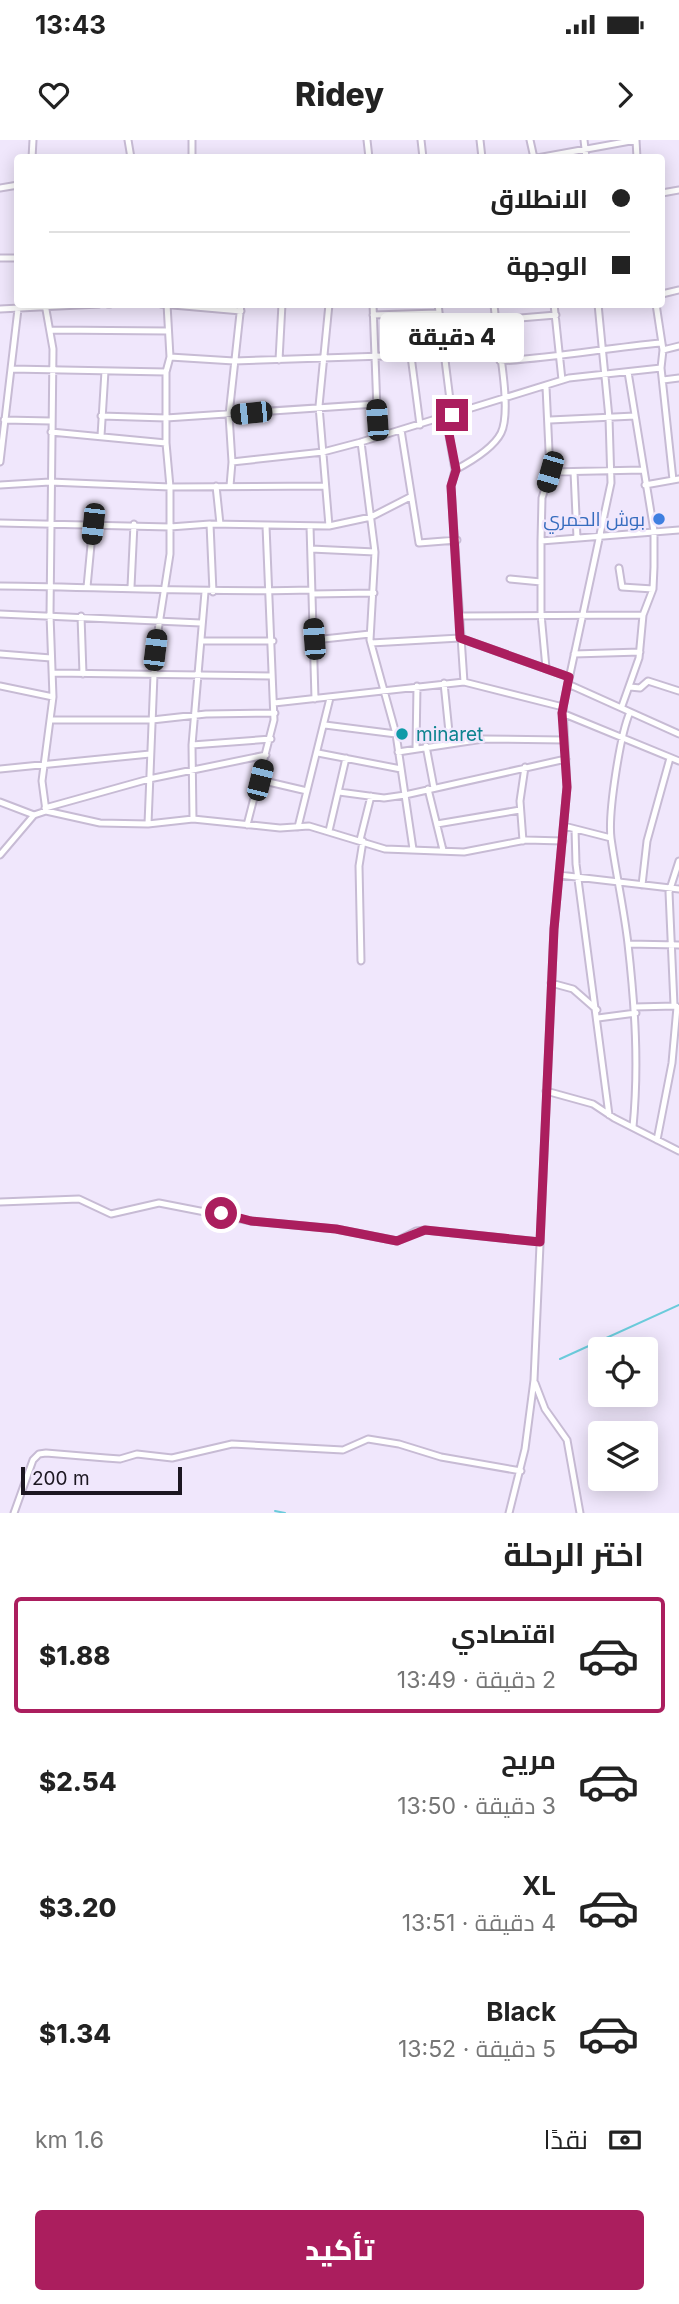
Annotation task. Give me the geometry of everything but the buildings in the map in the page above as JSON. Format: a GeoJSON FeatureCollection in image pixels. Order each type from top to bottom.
{"type":"FeatureCollection","features":[{"type":"Feature","properties":{"kind":"street"},"geometry":{"type":"LineString","coordinates":[[584,140],[586,154]]}},
{"type":"Feature","properties":{"kind":"street"},"geometry":{"type":"LineString","coordinates":[[557,154],[636,140]]}},
{"type":"Feature","properties":{"kind":"street"},"geometry":{"type":"LineString","coordinates":[[0,309],[27,308]]}},
{"type":"Feature","properties":{"kind":"street"},"geometry":{"type":"LineString","coordinates":[[45,810],[44,764],[53,697],[50,615],[52,370],[51,330],[46,308]]}},
{"type":"Feature","properties":{"kind":"street"},"geometry":{"type":"LineString","coordinates":[[148,824],[155,674],[170,527],[166,443],[166,372],[170,357],[167,308]]}},
{"type":"Feature","properties":{"kind":"street"},"geometry":{"type":"LineString","coordinates":[[230,486],[232,462],[229,415],[241,308]]}},
{"type":"Feature","properties":{"kind":"street"},"geometry":{"type":"LineString","coordinates":[[279,360],[282,308]]}},
{"type":"Feature","properties":{"kind":"street"},"geometry":{"type":"LineString","coordinates":[[329,308],[319,406],[329,526]]}},
{"type":"Feature","properties":{"kind":"street"},"geometry":{"type":"LineString","coordinates":[[373,308],[379,436]]}},
{"type":"Feature","properties":{"kind":"street"},"geometry":{"type":"LineString","coordinates":[[438,308],[456,470],[451,486],[457,540],[464,682]]}},
{"type":"Feature","properties":{"kind":"street"},"geometry":{"type":"LineString","coordinates":[[456,470],[473,461],[499,438],[503,426],[505,400],[494,308]]}},
{"type":"Feature","properties":{"kind":"street"},"geometry":{"type":"LineString","coordinates":[[555,308],[562,380]]}},
{"type":"Feature","properties":{"kind":"street"},"geometry":{"type":"LineString","coordinates":[[509,1513],[520,1471],[534,1380],[551,983],[564,826],[566,759],[562,710],[601,536],[612,470],[598,308]]}},
{"type":"Feature","properties":{"kind":"street"},"geometry":{"type":"LineString","coordinates":[[645,485],[676,480],[661,368],[663,350],[657,308]]}},
{"type":"Feature","properties":{"kind":"street"},"geometry":{"type":"LineString","coordinates":[[0,462],[18,309]]}},
{"type":"Feature","properties":{"kind":"street"},"geometry":{"type":"LineString","coordinates":[[373,316],[438,313]]}},
{"type":"Feature","properties":{"kind":"street"},"geometry":{"type":"LineString","coordinates":[[495,320],[556,315]]}},
{"type":"Feature","properties":{"kind":"street"},"geometry":{"type":"LineString","coordinates":[[51,330],[168,331]]}},
{"type":"Feature","properties":{"kind":"street"},"geometry":{"type":"LineString","coordinates":[[500,361],[559,358],[603,349],[661,343]]}},
{"type":"Feature","properties":{"kind":"street"},"geometry":{"type":"LineString","coordinates":[[663,350],[679,346]]}},
{"type":"Feature","properties":{"kind":"street"},"geometry":{"type":"LineString","coordinates":[[170,357],[234,361],[445,354]]}},
{"type":"Feature","properties":{"kind":"street"},"geometry":{"type":"LineString","coordinates":[[411,356],[420,425]]}},
{"type":"Feature","properties":{"kind":"street"},"geometry":{"type":"LineString","coordinates":[[232,462],[323,452],[505,400],[562,380],[661,368]]}},
{"type":"Feature","properties":{"kind":"street"},"geometry":{"type":"LineString","coordinates":[[11,369],[166,372]]}},
{"type":"Feature","properties":{"kind":"street"},"geometry":{"type":"LineString","coordinates":[[101,436],[105,371]]}},
{"type":"Feature","properties":{"kind":"street"},"geometry":{"type":"LineString","coordinates":[[622,706],[640,652],[643,615],[653,589],[654,531],[628,372]]}},
{"type":"Feature","properties":{"kind":"street"},"geometry":{"type":"LineString","coordinates":[[663,380],[679,378]]}},
{"type":"Feature","properties":{"kind":"street"},"geometry":{"type":"LineString","coordinates":[[546,387],[550,420],[550,472],[542,498],[541,541],[541,614],[546,668]]}},
{"type":"Feature","properties":{"kind":"street"},"geometry":{"type":"LineString","coordinates":[[101,416],[166,418],[376,404]]}},
{"type":"Feature","properties":{"kind":"street"},"geometry":{"type":"LineString","coordinates":[[550,420],[635,416]]}},
{"type":"Feature","properties":{"kind":"street"},"geometry":{"type":"LineString","coordinates":[[4,420],[51,421]]}},
{"type":"Feature","properties":{"kind":"street"},"geometry":{"type":"LineString","coordinates":[[401,430],[419,542],[457,540]]}},
{"type":"Feature","properties":{"kind":"street"},"geometry":{"type":"LineString","coordinates":[[669,432],[679,431]]}},
{"type":"Feature","properties":{"kind":"street"},"geometry":{"type":"LineString","coordinates":[[51,432],[166,443]]}},
{"type":"Feature","properties":{"kind":"street"},"geometry":{"type":"LineString","coordinates":[[361,442],[375,552],[370,634],[396,734],[413,849]]}},
{"type":"Feature","properties":{"kind":"street"},"geometry":{"type":"LineString","coordinates":[[550,472],[643,470]]}},
{"type":"Feature","properties":{"kind":"street"},"geometry":{"type":"LineString","coordinates":[[574,472],[577,538]]}},
{"type":"Feature","properties":{"kind":"street"},"geometry":{"type":"LineString","coordinates":[[0,485],[50,482],[170,486],[325,486]]}},
{"type":"Feature","properties":{"kind":"street"},"geometry":{"type":"LineString","coordinates":[[216,486],[220,524]]}},
{"type":"Feature","properties":{"kind":"street"},"geometry":{"type":"LineString","coordinates":[[0,523],[134,524],[170,527],[210,524],[329,526],[371,517],[410,497]]}},
{"type":"Feature","properties":{"kind":"street"},"geometry":{"type":"LineString","coordinates":[[87,587],[93,524]]}},
{"type":"Feature","properties":{"kind":"street"},"geometry":{"type":"LineString","coordinates":[[131,587],[134,524]]}},
{"type":"Feature","properties":{"kind":"street"},"geometry":{"type":"LineString","coordinates":[[210,524],[213,592]]}},
{"type":"Feature","properties":{"kind":"street"},"geometry":{"type":"LineString","coordinates":[[247,825],[271,739],[275,713],[266,526]]}},
{"type":"Feature","properties":{"kind":"street"},"geometry":{"type":"LineString","coordinates":[[310,526],[315,699]]}},
{"type":"Feature","properties":{"kind":"street"},"geometry":{"type":"LineString","coordinates":[[541,541],[679,530]]}},
{"type":"Feature","properties":{"kind":"street"},"geometry":{"type":"LineString","coordinates":[[311,549],[375,552]]}},
{"type":"Feature","properties":{"kind":"street"},"geometry":{"type":"LineString","coordinates":[[620,568],[622,587],[653,589]]}},
{"type":"Feature","properties":{"kind":"street"},"geometry":{"type":"LineString","coordinates":[[510,579],[541,582]]}},
{"type":"Feature","properties":{"kind":"street"},"geometry":{"type":"LineString","coordinates":[[0,586],[131,587],[205,592],[374,593]]}},
{"type":"Feature","properties":{"kind":"street"},"geometry":{"type":"LineString","coordinates":[[193,820],[192,745],[205,592]]}},
{"type":"Feature","properties":{"kind":"street"},"geometry":{"type":"LineString","coordinates":[[0,614],[201,623]]}},
{"type":"Feature","properties":{"kind":"street"},"geometry":{"type":"LineString","coordinates":[[460,616],[643,615]]}},
{"type":"Feature","properties":{"kind":"street"},"geometry":{"type":"LineString","coordinates":[[81,616],[83,674]]}},
{"type":"Feature","properties":{"kind":"street"},"geometry":{"type":"LineString","coordinates":[[314,639],[370,634]]}},
{"type":"Feature","properties":{"kind":"street"},"geometry":{"type":"LineString","coordinates":[[372,643],[460,638],[569,677]]}},
{"type":"Feature","properties":{"kind":"street"},"geometry":{"type":"LineString","coordinates":[[201,641],[273,641]]}},
{"type":"Feature","properties":{"kind":"street"},"geometry":{"type":"LineString","coordinates":[[574,654],[640,652]]}},
{"type":"Feature","properties":{"kind":"street"},"geometry":{"type":"LineString","coordinates":[[0,654],[51,657]]}},
{"type":"Feature","properties":{"kind":"street"},"geometry":{"type":"LineString","coordinates":[[53,673],[272,676]]}},
{"type":"Feature","properties":{"kind":"street"},"geometry":{"type":"LineString","coordinates":[[630,687],[640,688],[648,681],[679,691]]}},
{"type":"Feature","properties":{"kind":"street"},"geometry":{"type":"LineString","coordinates":[[274,703],[464,682],[562,710],[679,761]]}},
{"type":"Feature","properties":{"kind":"street"},"geometry":{"type":"LineString","coordinates":[[444,683],[450,742]]}},
{"type":"Feature","properties":{"kind":"street"},"geometry":{"type":"LineString","coordinates":[[568,684],[622,706],[679,734]]}},
{"type":"Feature","properties":{"kind":"street"},"geometry":{"type":"LineString","coordinates":[[0,686],[53,697]]}},
{"type":"Feature","properties":{"kind":"street"},"geometry":{"type":"LineString","coordinates":[[416,748],[417,686]]}},
{"type":"Feature","properties":{"kind":"street"},"geometry":{"type":"LineString","coordinates":[[298,827],[330,698]]}},
{"type":"Feature","properties":{"kind":"street"},"geometry":{"type":"LineString","coordinates":[[630,712],[621,738],[611,838],[621,883],[635,1010],[637,1086],[633,1127]]}},
{"type":"Feature","properties":{"kind":"street"},"geometry":{"type":"LineString","coordinates":[[51,720],[152,720],[196,715],[275,713]]}},
{"type":"Feature","properties":{"kind":"street"},"geometry":{"type":"LineString","coordinates":[[325,725],[396,734]]}},
{"type":"Feature","properties":{"kind":"street"},"geometry":{"type":"LineString","coordinates":[[398,752],[450,742],[496,738],[564,740]]}},
{"type":"Feature","properties":{"kind":"street"},"geometry":{"type":"LineString","coordinates":[[192,745],[271,739]]}},
{"type":"Feature","properties":{"kind":"street"},"geometry":{"type":"LineString","coordinates":[[426,746],[443,850]]}},
{"type":"Feature","properties":{"kind":"street"},"geometry":{"type":"LineString","coordinates":[[318,753],[401,769]]}},
{"type":"Feature","properties":{"kind":"street"},"geometry":{"type":"LineString","coordinates":[[0,769],[150,754]]}},
{"type":"Feature","properties":{"kind":"street"},"geometry":{"type":"LineString","coordinates":[[0,855],[34,815],[45,810],[149,779],[266,755]]}},
{"type":"Feature","properties":{"kind":"street"},"geometry":{"type":"LineString","coordinates":[[328,831],[346,758]]}},
{"type":"Feature","properties":{"kind":"street"},"geometry":{"type":"LineString","coordinates":[[642,885],[647,841],[670,758]]}},
{"type":"Feature","properties":{"kind":"street"},"geometry":{"type":"LineString","coordinates":[[339,792],[371,796],[405,795],[566,759]]}},
{"type":"Feature","properties":{"kind":"street"},"geometry":{"type":"LineString","coordinates":[[523,841],[520,810],[525,767]]}},
{"type":"Feature","properties":{"kind":"street"},"geometry":{"type":"LineString","coordinates":[[260,780],[307,791]]}},
{"type":"Feature","properties":{"kind":"street"},"geometry":{"type":"LineString","coordinates":[[361,961],[359,866],[361,840],[371,796]]}},
{"type":"Feature","properties":{"kind":"street"},"geometry":{"type":"LineString","coordinates":[[0,802],[34,815]]}},
{"type":"Feature","properties":{"kind":"street"},"geometry":{"type":"LineString","coordinates":[[45,810],[94,822],[148,824],[193,820],[286,829],[298,827],[328,831],[385,849],[477,851],[523,841],[563,841]]}},
{"type":"Feature","properties":{"kind":"street"},"geometry":{"type":"LineString","coordinates":[[437,824],[520,810]]}},
{"type":"Feature","properties":{"kind":"street"},"geometry":{"type":"LineString","coordinates":[[564,826],[611,838]]}},
{"type":"Feature","properties":{"kind":"street"},"geometry":{"type":"LineString","coordinates":[[575,830],[578,879],[609,1115]]}},
{"type":"Feature","properties":{"kind":"street"},"geometry":{"type":"LineString","coordinates":[[657,1140],[676,1064],[677,1006],[671,944],[670,888],[679,861]]}},
{"type":"Feature","properties":{"kind":"street"},"geometry":{"type":"LineString","coordinates":[[559,875],[679,889]]}},
{"type":"Feature","properties":{"kind":"street"},"geometry":{"type":"LineString","coordinates":[[628,944],[679,945]]}},
{"type":"Feature","properties":{"kind":"street"},"geometry":{"type":"LineString","coordinates":[[551,983],[575,990],[597,1010]]}},
{"type":"Feature","properties":{"kind":"street"},"geometry":{"type":"LineString","coordinates":[[598,1018],[635,1010],[677,1006]]}},
{"type":"Feature","properties":{"kind":"street"},"geometry":{"type":"LineString","coordinates":[[546,1091],[587,1101],[679,1151]]}},
{"type":"Feature","properties":{"kind":"street"},"geometry":{"type":"LineString","coordinates":[[0,1202],[79,1199],[110,1214],[159,1203],[251,1221],[336,1229],[390,1241],[401,1241],[416,1231],[425,1230],[540,1242]]}},
{"type":"Feature","properties":{"kind":"street"},"geometry":{"type":"LineString","coordinates":[[534,1380],[545,1409],[567,1440],[580,1513]]}},
{"type":"Feature","properties":{"kind":"street"},"geometry":{"type":"LineString","coordinates":[[14,1513],[33,1460],[39,1454],[46,1453],[106,1458],[137,1454],[173,1458],[232,1444],[343,1450],[368,1439],[399,1444],[442,1457],[520,1471]]}},
{"type":"Feature","properties":{"kind":"waterway"},"geometry":{"type":"LineString","coordinates":[[560,1359],[679,1305]]}},
{"type":"Feature","properties":{"kind":"waterway"},"geometry":{"type":"LineString","coordinates":[[275,1511],[285,1513]]}},
{"type":"Feature","properties":{"kind":"place","name":"بوش الحمري"},"geometry":{"type":"Point","coordinates":[659,519]}},
{"type":"Feature","properties":{"kind":"place","name":"minaret"},"geometry":{"type":"Point","coordinates":[402,734]}},
{"type":"Feature","properties":{"kind":"route"},"geometry":{"type":"LineString","coordinates":[[221,1213],[251,1221],[336,1229],[359,1236],[397,1241],[404,1240],[416,1231],[425,1230],[449,1231],[507,1241],[540,1242],[554,929],[567,787],[562,707],[569,677],[460,638],[457,540],[451,486],[456,470],[446,418],[452,415]]}}]}
